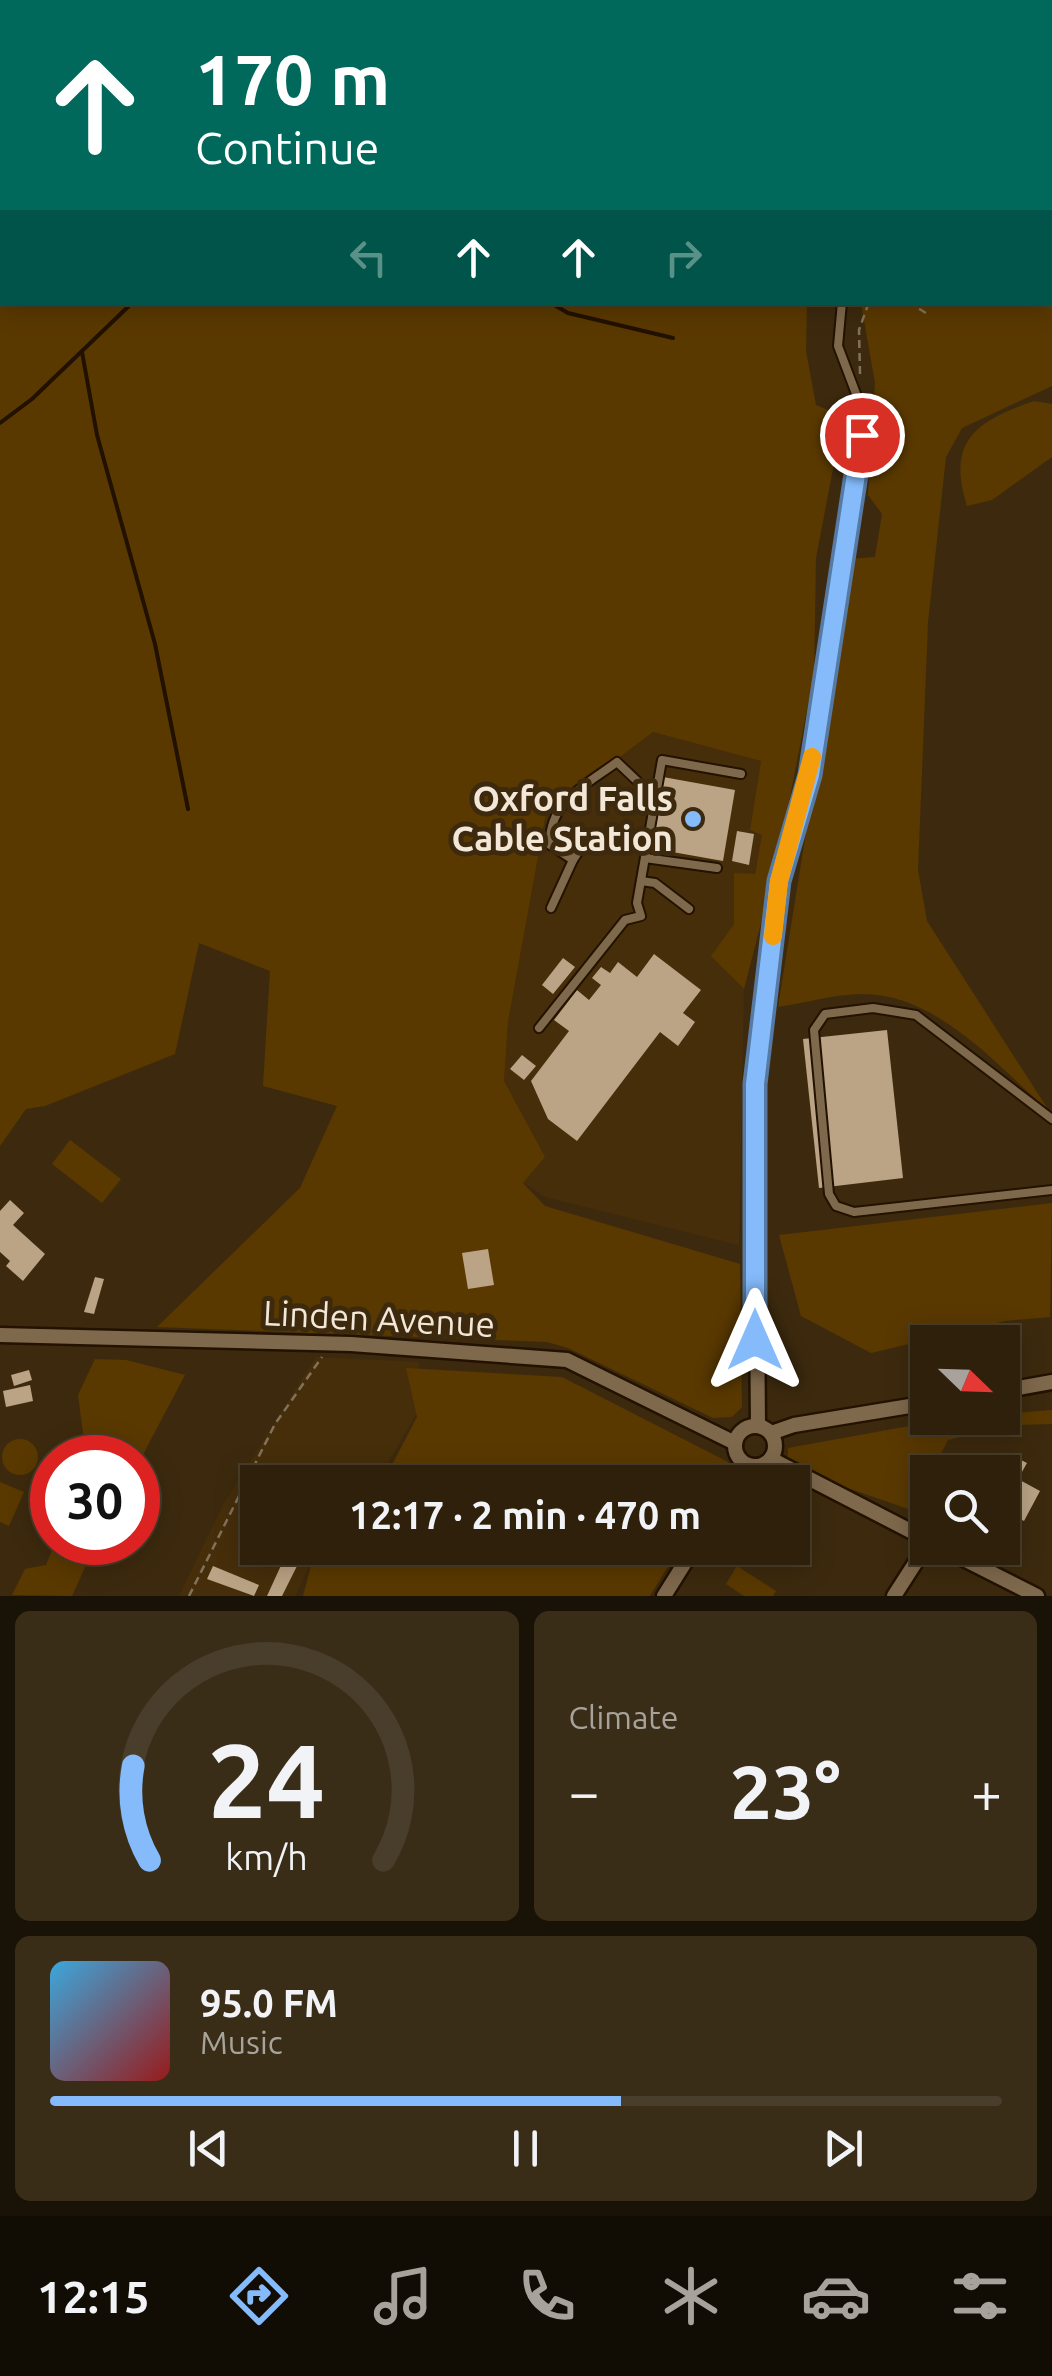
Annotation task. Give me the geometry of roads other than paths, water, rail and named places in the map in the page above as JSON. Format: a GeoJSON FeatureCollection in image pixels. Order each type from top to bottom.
{"type":"FeatureCollection","features":[{"type":"Feature","properties":{"kind":"street"},"geometry":{"type":"LineString","coordinates":[[765,1012],[755,1084],[765,1430],[775,1451],[770,1459],[756,1466],[747,1464],[736,1452],[735,1442],[748,1427],[765,1430],[910,1406]]}},
{"type":"Feature","properties":{"kind":"street","name":"Linden Avenue"},"geometry":{"type":"LineString","coordinates":[[0,1335],[332,1344],[566,1360],[735,1442]]}},
{"type":"Feature","properties":{"kind":"street"},"geometry":{"type":"LineString","coordinates":[[1020,1387],[1052,1382]]}},
{"type":"Feature","properties":{"kind":"street"},"geometry":{"type":"LineString","coordinates":[[770,1459],[910,1532]]}},
{"type":"Feature","properties":{"kind":"street"},"geometry":{"type":"LineString","coordinates":[[664,1596],[683,1565]]}},
{"type":"Feature","properties":{"kind":"street"},"geometry":{"type":"LineString","coordinates":[[894,1596],[913,1565]]}},
{"type":"Feature","properties":{"kind":"street"},"geometry":{"type":"LineString","coordinates":[[976,1565],[1037,1596]]}},
{"type":"Feature","properties":{"kind":"lane"},"geometry":{"type":"LineString","coordinates":[[765,1012],[779,881],[810,775],[862,435],[858,399],[838,346],[842,305]]}},
{"type":"Feature","properties":{"kind":"lane"},"geometry":{"type":"LineString","coordinates":[[540,1028],[624,920],[641,916],[637,903],[662,760],[742,774]]}},
{"type":"Feature","properties":{"kind":"lane"},"geometry":{"type":"LineString","coordinates":[[573,860],[550,846],[550,831],[560,804],[617,762],[655,798]]}},
{"type":"Feature","properties":{"kind":"lane"},"geometry":{"type":"LineString","coordinates":[[551,908],[587,839]]}},
{"type":"Feature","properties":{"kind":"lane"},"geometry":{"type":"LineString","coordinates":[[645,858],[717,868]]}},
{"type":"Feature","properties":{"kind":"lane"},"geometry":{"type":"LineString","coordinates":[[642,880],[654,883],[689,909]]}},
{"type":"Feature","properties":{"kind":"lane"},"geometry":{"type":"LineString","coordinates":[[1052,1119],[916,1015],[873,1008],[825,1014],[814,1030],[829,1194],[836,1206],[854,1212],[1052,1190]]}},
{"type":"Feature","properties":{"kind":"waterway"},"geometry":{"type":"LineString","coordinates":[[0,423],[32,399],[130,305]]}},
{"type":"Feature","properties":{"kind":"waterway"},"geometry":{"type":"LineString","coordinates":[[554,305],[568,313],[673,338]]}},
{"type":"Feature","properties":{"kind":"waterway"},"geometry":{"type":"LineString","coordinates":[[82,352],[97,435],[155,644],[188,809]]}},
{"type":"Feature","properties":{"kind":"place","name":"Oxford Falls Cable Station"},"geometry":{"type":"Point","coordinates":[693,819]}}]}
